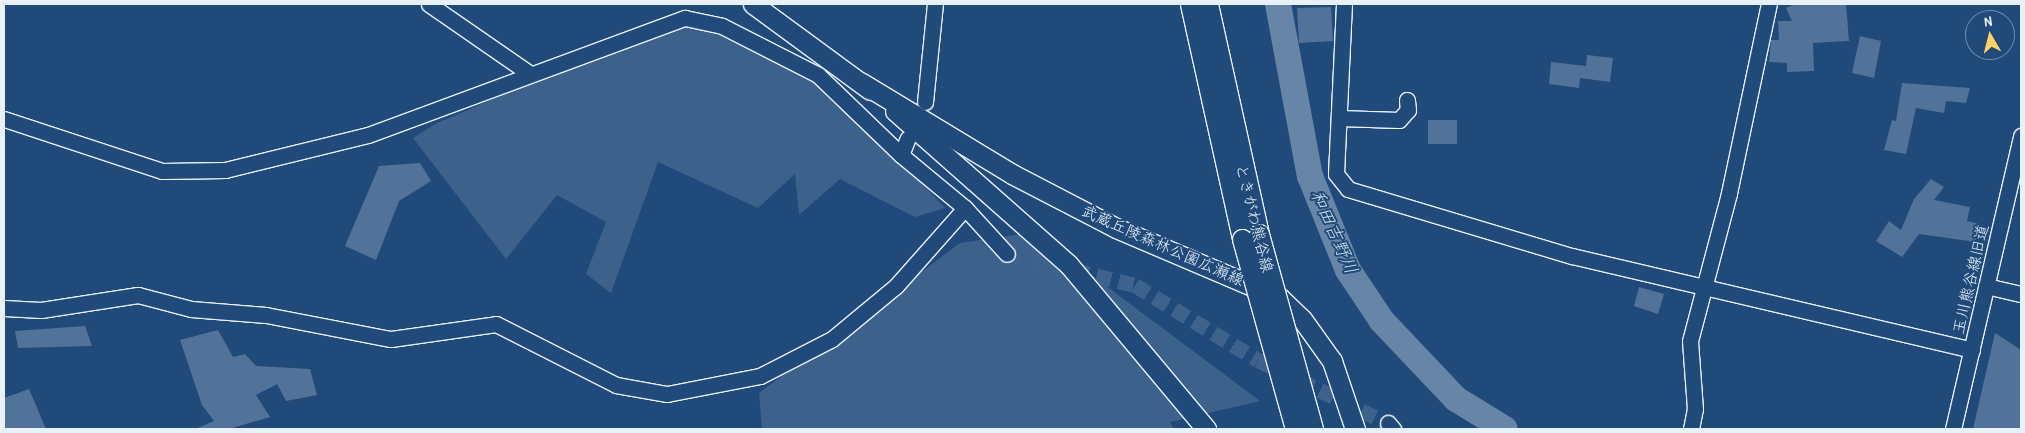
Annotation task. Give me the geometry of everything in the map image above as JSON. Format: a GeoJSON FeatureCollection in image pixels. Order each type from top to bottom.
{"type":"FeatureCollection","features":[{"type":"Feature","properties":{"kind":"main road","name":"武蔵丘陵森林公園広瀬線"},"geometry":{"type":"LineString","coordinates":[[753,4],[862,83],[1020,179],[1116,228],[1280,298],[1302,318],[1332,362],[1355,429]]}},
{"type":"Feature","properties":{"kind":"main road","name":"ときがわ熊谷線"},"geometry":{"type":"LineString","coordinates":[[1190,4],[1250,236],[1295,429]]}},
{"type":"Feature","properties":{"kind":"main road","name":"ときがわ熊谷線"},"geometry":{"type":"LineString","coordinates":[[1208,4],[1250,236],[1313,429]]}},
{"type":"Feature","properties":{"kind":"main road","name":"武蔵丘陵森林公園広瀬線"},"geometry":{"type":"LineString","coordinates":[[862,83],[1069,265],[1206,429]]}},
{"type":"Feature","properties":{"kind":"street"},"geometry":{"type":"LineString","coordinates":[[429,4],[530,74]]}},
{"type":"Feature","properties":{"kind":"street"},"geometry":{"type":"LineString","coordinates":[[925,102],[935,4]]}},
{"type":"Feature","properties":{"kind":"street"},"geometry":{"type":"LineString","coordinates":[[1344,4],[1336,174],[1348,189],[1544,248],[1972,350]]}},
{"type":"Feature","properties":{"kind":"street"},"geometry":{"type":"LineString","coordinates":[[1691,429],[1695,409],[1690,341],[1729,192],[1769,4]]}},
{"type":"Feature","properties":{"kind":"street"},"geometry":{"type":"LineString","coordinates":[[4,118],[162,171],[225,170],[368,135],[685,18],[722,26],[818,75],[901,155],[965,208],[1007,254]]}},
{"type":"Feature","properties":{"kind":"street"},"geometry":{"type":"LineString","coordinates":[[1339,118],[1399,120],[1408,110],[1407,100]]}},
{"type":"Feature","properties":{"kind":"street","name":"玉川熊谷線旧道"},"geometry":{"type":"LineString","coordinates":[[1953,429],[2021,136]]}},
{"type":"Feature","properties":{"kind":"street"},"geometry":{"type":"LineString","coordinates":[[901,155],[908,138]]}},
{"type":"Feature","properties":{"kind":"street"},"geometry":{"type":"LineString","coordinates":[[4,308],[41,310],[138,295],[191,309],[266,315],[391,339],[496,324],[616,385],[667,394],[760,376],[832,339],[896,286],[965,208]]}},
{"type":"Feature","properties":{"kind":"street"},"geometry":{"type":"LineString","coordinates":[[1986,286],[2021,294]]}},
{"type":"Feature","properties":{"kind":"shaded area"},"geometry":{"type":"Polygon","coordinates":[[[685,18],[837,93],[945,208],[915,217],[840,179],[799,215],[795,174],[758,208],[658,162],[611,293],[586,274],[606,222],[557,195],[506,259],[413,138],[437,123],[685,18]]]}},
{"type":"Feature","properties":{"kind":"shaded area"},"geometry":{"type":"Polygon","coordinates":[[[1034,232],[1260,401],[1170,422],[1174,429],[762,429],[759,393],[960,243],[1034,232]]]}},
{"type":"Feature","properties":{"kind":"building"},"geometry":{"type":"Polygon","coordinates":[[[1795,4],[1846,4],[1849,41],[1813,43],[1814,71],[1787,72],[1787,63],[1769,62],[1771,40],[1779,40],[1778,21],[1792,21],[1786,8],[1795,4]]]}},
{"type":"Feature","properties":{"kind":"building"},"geometry":{"type":"Polygon","coordinates":[[[1331,7],[1333,41],[1299,43],[1297,8],[1331,7]]]}},
{"type":"Feature","properties":{"kind":"building"},"geometry":{"type":"Polygon","coordinates":[[[1860,36],[1881,41],[1874,78],[1852,73],[1860,36]]]}},
{"type":"Feature","properties":{"kind":"building"},"geometry":{"type":"Polygon","coordinates":[[[1587,55],[1613,58],[1610,82],[1580,78],[1579,88],[1549,84],[1551,62],[1586,66],[1587,55]]]}},
{"type":"Feature","properties":{"kind":"building"},"geometry":{"type":"Polygon","coordinates":[[[1902,83],[1970,88],[1966,103],[1946,101],[1944,113],[1916,108],[1906,154],[1884,150],[1892,120],[1896,121],[1902,83]]]}},
{"type":"Feature","properties":{"kind":"building"},"geometry":{"type":"Polygon","coordinates":[[[1428,120],[1457,120],[1457,144],[1428,144],[1428,120]]]}},
{"type":"Feature","properties":{"kind":"building"},"geometry":{"type":"Polygon","coordinates":[[[420,163],[431,181],[399,201],[376,260],[345,246],[379,166],[420,163]]]}},
{"type":"Feature","properties":{"kind":"building"},"geometry":{"type":"Polygon","coordinates":[[[1931,179],[1944,187],[1934,200],[1970,207],[1967,221],[1980,224],[1976,242],[1919,234],[1902,257],[1876,241],[1889,221],[1901,230],[1914,199],[1931,179]]]}},
{"type":"Feature","properties":{"kind":"building"},"geometry":{"type":"Polygon","coordinates":[[[1639,287],[1664,294],[1658,314],[1634,306],[1639,287]]]}},
{"type":"Feature","properties":{"kind":"building"},"geometry":{"type":"Polygon","coordinates":[[[85,326],[92,346],[18,348],[15,331],[85,326]]]}},
{"type":"Feature","properties":{"kind":"building"},"geometry":{"type":"Polygon","coordinates":[[[218,330],[233,357],[245,354],[256,366],[310,369],[317,395],[286,401],[277,384],[256,395],[270,417],[229,429],[195,429],[214,421],[202,405],[180,340],[218,330]]]}},
{"type":"Feature","properties":{"kind":"building"},"geometry":{"type":"Polygon","coordinates":[[[1995,333],[2021,350],[2021,429],[1973,429],[1995,333]]]}},
{"type":"Feature","properties":{"kind":"building"},"geometry":{"type":"Polygon","coordinates":[[[29,389],[46,429],[4,429],[4,398],[29,389]]]}},
{"type":"Feature","properties":{"kind":"waterway","name":"和田吉野川"},"geometry":{"type":"LineString","coordinates":[[1278,4],[1310,176],[1348,270],[1382,321],[1456,399],[1505,429]]}},
{"type":"Feature","properties":{"kind":"tunnel"},"geometry":{"type":"LineString","coordinates":[[1007,254],[1135,285],[1258,360],[1388,423]]}}]}
